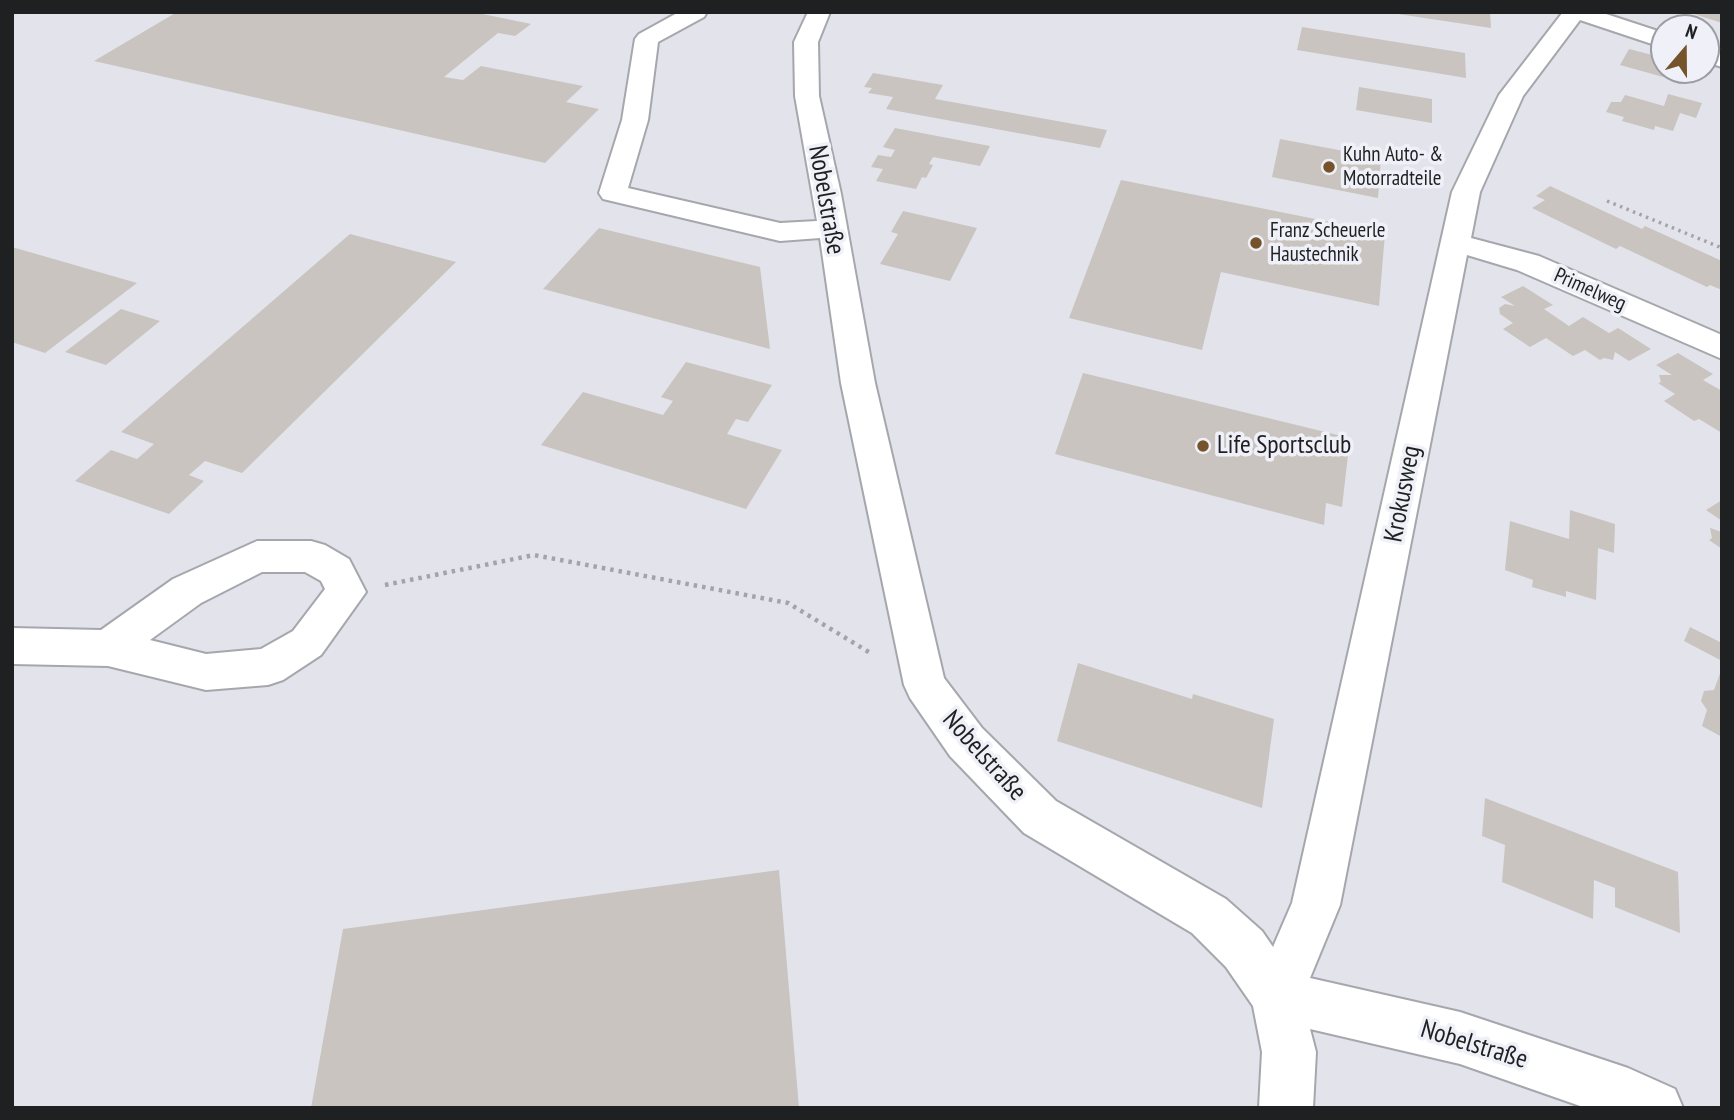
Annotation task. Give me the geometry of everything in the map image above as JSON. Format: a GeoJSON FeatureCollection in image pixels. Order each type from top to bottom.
{"type":"FeatureCollection","features":[{"type":"Feature","properties":{"kind":"street"},"geometry":{"type":"LineString","coordinates":[[696,12],[647,39],[635,120],[613,193],[780,232],[832,229]]}},
{"type":"Feature","properties":{"kind":"street","name":"Nobelstraße"},"geometry":{"type":"LineString","coordinates":[[819,12],[806,42],[807,96],[858,383],[925,685],[966,742],[1040,817],[1209,916],[1244,949],[1277,996],[1460,1038],[1628,1095],[1656,1108]]}},
{"type":"Feature","properties":{"kind":"street"},"geometry":{"type":"LineString","coordinates":[[1576,12],[1650,36]]}},
{"type":"Feature","properties":{"kind":"street","name":"Krokusweg"},"geometry":{"type":"LineString","coordinates":[[1277,996],[1316,905],[1466,192],[1510,95],[1576,12]]}},
{"type":"Feature","properties":{"kind":"street","name":"Primelweg"},"geometry":{"type":"LineString","coordinates":[[1454,242],[1528,263],[1722,348]]}},
{"type":"Feature","properties":{"kind":"street"},"geometry":{"type":"LineString","coordinates":[[12,646],[108,648],[206,673],[268,667],[307,643],[346,592],[335,570],[311,556],[257,557],[187,591],[108,648]]}},
{"type":"Feature","properties":{"kind":"street"},"geometry":{"type":"LineString","coordinates":[[1277,996],[1289,1052],[1286,1108]]}},
{"type":"Feature","properties":{"kind":"path"},"geometry":{"type":"LineString","coordinates":[[1607,201],[1722,248]]}},
{"type":"Feature","properties":{"kind":"path"},"geometry":{"type":"LineString","coordinates":[[346,592],[534,555],[788,603],[925,685]]}},
{"type":"Feature","properties":{"kind":"building"},"geometry":{"type":"Polygon","coordinates":[[[177,12],[473,12],[531,24],[515,36],[498,33],[444,77],[463,80],[481,66],[583,86],[566,102],[599,109],[545,163],[94,61],[177,12]]]}},
{"type":"Feature","properties":{"kind":"building"},"geometry":{"type":"Polygon","coordinates":[[[1490,12],[1491,28],[1398,14],[1490,12]]]}},
{"type":"Feature","properties":{"kind":"building"},"geometry":{"type":"Polygon","coordinates":[[[1691,12],[1722,12],[1722,23],[1720,14],[1691,12]]]}},
{"type":"Feature","properties":{"kind":"building"},"geometry":{"type":"Polygon","coordinates":[[[1302,27],[1465,53],[1466,78],[1297,50],[1302,27]]]}},
{"type":"Feature","properties":{"kind":"building"},"geometry":{"type":"Polygon","coordinates":[[[1629,49],[1650,54],[1650,73],[1620,65],[1629,49]]]}},
{"type":"Feature","properties":{"kind":"building"},"geometry":{"type":"Polygon","coordinates":[[[873,73],[943,85],[935,99],[1107,130],[1100,148],[886,109],[893,97],[868,93],[872,88],[864,87],[873,73]]]}},
{"type":"Feature","properties":{"kind":"building"},"geometry":{"type":"Polygon","coordinates":[[[1359,87],[1432,99],[1432,123],[1356,110],[1359,87]]]}},
{"type":"Feature","properties":{"kind":"building"},"geometry":{"type":"Polygon","coordinates":[[[1668,94],[1702,103],[1696,118],[1680,113],[1673,131],[1655,126],[1654,130],[1622,121],[1624,117],[1606,112],[1611,102],[1621,102],[1625,95],[1664,106],[1668,94]]]}},
{"type":"Feature","properties":{"kind":"building"},"geometry":{"type":"Polygon","coordinates":[[[895,128],[990,146],[980,166],[933,157],[929,164],[933,165],[916,189],[876,181],[883,169],[871,167],[878,155],[891,157],[895,150],[883,147],[895,128]]]}},
{"type":"Feature","properties":{"kind":"building"},"geometry":{"type":"Polygon","coordinates":[[[1280,139],[1381,158],[1378,198],[1272,177],[1280,139]]]}},
{"type":"Feature","properties":{"kind":"building"},"geometry":{"type":"Polygon","coordinates":[[[1121,180],[1385,233],[1379,306],[1221,272],[1202,350],[1069,318],[1121,180]]]}},
{"type":"Feature","properties":{"kind":"building"},"geometry":{"type":"Polygon","coordinates":[[[1550,186],[1642,229],[1645,226],[1722,261],[1722,290],[1710,285],[1707,287],[1620,246],[1616,249],[1532,208],[1545,200],[1536,196],[1550,186]]]}},
{"type":"Feature","properties":{"kind":"building"},"geometry":{"type":"Polygon","coordinates":[[[903,211],[977,228],[950,281],[880,264],[898,234],[891,232],[903,211]]]}},
{"type":"Feature","properties":{"kind":"building"},"geometry":{"type":"Polygon","coordinates":[[[599,228],[760,267],[770,349],[543,289],[599,228]]]}},
{"type":"Feature","properties":{"kind":"building"},"geometry":{"type":"Polygon","coordinates":[[[350,234],[456,262],[242,473],[205,461],[189,475],[204,481],[169,514],[75,481],[111,450],[137,459],[154,444],[121,432],[350,234]]]}},
{"type":"Feature","properties":{"kind":"building"},"geometry":{"type":"Polygon","coordinates":[[[12,247],[137,283],[45,353],[12,342],[12,247]]]}},
{"type":"Feature","properties":{"kind":"building"},"geometry":{"type":"Polygon","coordinates":[[[1523,286],[1553,305],[1544,309],[1569,326],[1583,317],[1609,333],[1618,328],[1651,349],[1629,361],[1615,352],[1613,360],[1600,360],[1585,350],[1573,356],[1546,338],[1530,347],[1503,329],[1513,323],[1500,314],[1499,308],[1505,304],[1515,306],[1501,297],[1523,286]]]}},
{"type":"Feature","properties":{"kind":"building"},"geometry":{"type":"Polygon","coordinates":[[[121,309],[160,321],[106,365],[65,352],[121,309]]]}},
{"type":"Feature","properties":{"kind":"building"},"geometry":{"type":"Polygon","coordinates":[[[1678,353],[1713,374],[1703,380],[1722,391],[1722,433],[1699,419],[1694,421],[1664,401],[1675,394],[1658,383],[1661,382],[1659,375],[1672,375],[1656,365],[1678,353]]]}},
{"type":"Feature","properties":{"kind":"building"},"geometry":{"type":"Polygon","coordinates":[[[686,362],[772,385],[748,422],[736,419],[727,434],[782,450],[746,509],[541,445],[583,392],[663,415],[673,401],[661,397],[686,362]]]}},
{"type":"Feature","properties":{"kind":"building","name":"Life Sportsclub"},"geometry":{"type":"Polygon","coordinates":[[[1083,373],[1350,438],[1342,507],[1326,503],[1324,525],[1055,454],[1083,373]]]}},
{"type":"Feature","properties":{"kind":"building"},"geometry":{"type":"Polygon","coordinates":[[[1722,500],[1722,521],[1706,510],[1722,500]]]}},
{"type":"Feature","properties":{"kind":"building"},"geometry":{"type":"Polygon","coordinates":[[[1570,510],[1615,524],[1614,553],[1598,548],[1596,600],[1566,591],[1566,597],[1532,587],[1533,580],[1505,570],[1510,521],[1569,539],[1570,510]]]}},
{"type":"Feature","properties":{"kind":"building"},"geometry":{"type":"Polygon","coordinates":[[[1710,528],[1722,532],[1722,549],[1709,540],[1712,538],[1710,528]]]}},
{"type":"Feature","properties":{"kind":"building"},"geometry":{"type":"Polygon","coordinates":[[[1690,627],[1722,643],[1722,661],[1684,641],[1690,627]]]}},
{"type":"Feature","properties":{"kind":"building"},"geometry":{"type":"Polygon","coordinates":[[[1078,663],[1192,699],[1193,694],[1274,719],[1262,808],[1057,741],[1078,663]]]}},
{"type":"Feature","properties":{"kind":"building"},"geometry":{"type":"Polygon","coordinates":[[[1722,668],[1722,737],[1702,726],[1707,710],[1701,701],[1704,691],[1714,690],[1722,668]]]}},
{"type":"Feature","properties":{"kind":"building"},"geometry":{"type":"Polygon","coordinates":[[[1485,798],[1678,872],[1680,933],[1615,907],[1615,888],[1594,880],[1593,919],[1502,882],[1505,845],[1482,836],[1485,798]]]}},
{"type":"Feature","properties":{"kind":"building"},"geometry":{"type":"Polygon","coordinates":[[[779,870],[799,1108],[311,1108],[343,929],[779,870]]]}},
{"type":"Feature","properties":{"kind":"place","name":"Kuhn Auto- & Motorradteile"},"geometry":{"type":"Point","coordinates":[1329,167]}},
{"type":"Feature","properties":{"kind":"place","name":"Franz Scheuerle Haustechnik"},"geometry":{"type":"Point","coordinates":[1256,243]}},
{"type":"Feature","properties":{"kind":"place","name":"Life Sportsclub"},"geometry":{"type":"Point","coordinates":[1203,446]}}]}
